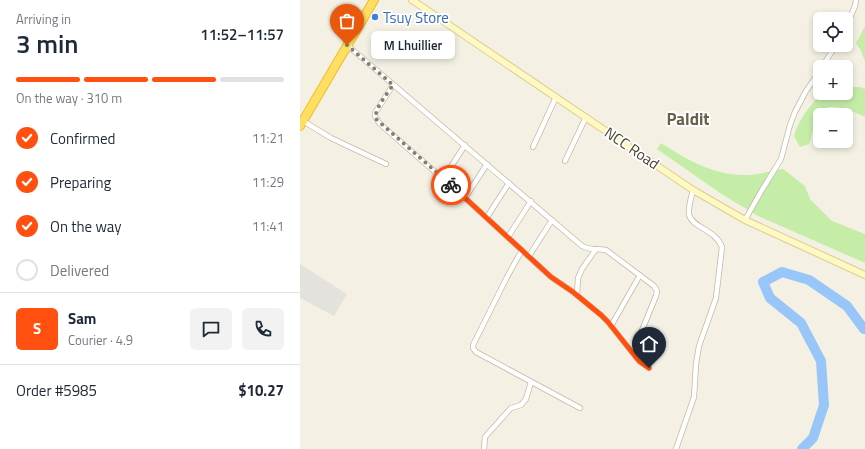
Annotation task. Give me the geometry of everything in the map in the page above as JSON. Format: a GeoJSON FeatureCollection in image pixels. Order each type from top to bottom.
{"type":"FeatureCollection","features":[{"type":"Feature","properties":{"kind":"highway"},"geometry":{"type":"LineString","coordinates":[[302,123],[373,0]]}},
{"type":"Feature","properties":{"kind":"street","name":"NCC Road"},"geometry":{"type":"LineString","coordinates":[[412,0],[694,190],[745,220],[865,275]]}},
{"type":"Feature","properties":{"kind":"street"},"geometry":{"type":"LineString","coordinates":[[852,12],[856,0]]}},
{"type":"Feature","properties":{"kind":"street"},"geometry":{"type":"LineString","coordinates":[[347,45],[552,220],[587,248],[611,252],[654,286],[657,291],[654,303],[633,352]]}},
{"type":"Feature","properties":{"kind":"street"},"geometry":{"type":"LineString","coordinates":[[745,220],[781,160],[790,124],[806,91],[813,81]]}},
{"type":"Feature","properties":{"kind":"street"},"geometry":{"type":"LineString","coordinates":[[393,85],[376,110],[376,119],[466,198],[551,277],[577,295],[601,315],[639,361],[649,368]]}},
{"type":"Feature","properties":{"kind":"street"},"geometry":{"type":"LineString","coordinates":[[533,147],[556,97]]}},
{"type":"Feature","properties":{"kind":"street"},"geometry":{"type":"LineString","coordinates":[[565,161],[586,117]]}},
{"type":"Feature","properties":{"kind":"street"},"geometry":{"type":"LineString","coordinates":[[302,123],[386,164]]}},
{"type":"Feature","properties":{"kind":"street"},"geometry":{"type":"LineString","coordinates":[[443,179],[465,145]]}},
{"type":"Feature","properties":{"kind":"street"},"geometry":{"type":"LineString","coordinates":[[466,198],[487,164]]}},
{"type":"Feature","properties":{"kind":"street"},"geometry":{"type":"LineString","coordinates":[[487,217],[509,182]]}},
{"type":"Feature","properties":{"kind":"street"},"geometry":{"type":"LineString","coordinates":[[676,449],[694,397],[696,364],[699,346],[716,298],[722,247],[720,240],[715,235],[698,225],[690,216],[689,206],[694,190]]}},
{"type":"Feature","properties":{"kind":"street"},"geometry":{"type":"LineString","coordinates":[[508,237],[531,201]]}},
{"type":"Feature","properties":{"kind":"street"},"geometry":{"type":"LineString","coordinates":[[529,256],[552,220]]}},
{"type":"Feature","properties":{"kind":"street"},"geometry":{"type":"LineString","coordinates":[[577,295],[578,278],[582,269],[596,249]]}},
{"type":"Feature","properties":{"kind":"street"},"geometry":{"type":"LineString","coordinates":[[522,250],[507,277],[473,345],[473,348],[476,352],[580,408]]}},
{"type":"Feature","properties":{"kind":"street"},"geometry":{"type":"LineString","coordinates":[[611,326],[640,275]]}},
{"type":"Feature","properties":{"kind":"street"},"geometry":{"type":"LineString","coordinates":[[484,449],[486,437],[511,408],[521,405],[526,399],[531,382]]}},
{"type":"Feature","properties":{"kind":"green space"},"geometry":{"type":"Polygon","coordinates":[[[865,26],[865,61],[856,43],[865,26]]]}},
{"type":"Feature","properties":{"kind":"green space"},"geometry":{"type":"Polygon","coordinates":[[[853,87],[865,89],[865,117],[853,112],[853,108],[813,108],[813,128],[809,144],[800,147],[794,136],[802,118],[816,100],[853,100],[853,87]]]}},
{"type":"Feature","properties":{"kind":"green space"},"geometry":{"type":"Polygon","coordinates":[[[661,143],[700,165],[721,172],[749,175],[783,169],[805,186],[810,199],[832,221],[865,234],[865,263],[758,216],[720,193],[657,149],[661,143]]]}},
{"type":"Feature","properties":{"kind":"shaded area"},"geometry":{"type":"Polygon","coordinates":[[[300,264],[347,294],[334,316],[300,298],[300,264]]]}},
{"type":"Feature","properties":{"kind":"waterway"},"geometry":{"type":"LineString","coordinates":[[802,449],[813,438],[824,405],[821,361],[801,323],[770,298],[763,282],[782,272],[809,280],[847,306],[865,329]]}},
{"type":"Feature","properties":{"kind":"way so far"},"geometry":{"type":"LineString","coordinates":[[347,45],[393,85],[376,110],[376,119],[451,185]]}},
{"type":"Feature","properties":{"kind":"place","name":"Tsuy Store"},"geometry":{"type":"Point","coordinates":[375,17]}},
{"type":"Feature","properties":{"kind":"place","name":"M Lhuillier"},"geometry":{"type":"Point","coordinates":[347,45]}},
{"type":"Feature","properties":{"kind":"district","name":"Paldit"},"geometry":{"type":"Point","coordinates":[688,119]}},
{"type":"Feature","properties":{"kind":"route"},"geometry":{"type":"LineString","coordinates":[[451,185],[551,277],[573,292],[601,315],[639,361],[649,368]]}}]}
